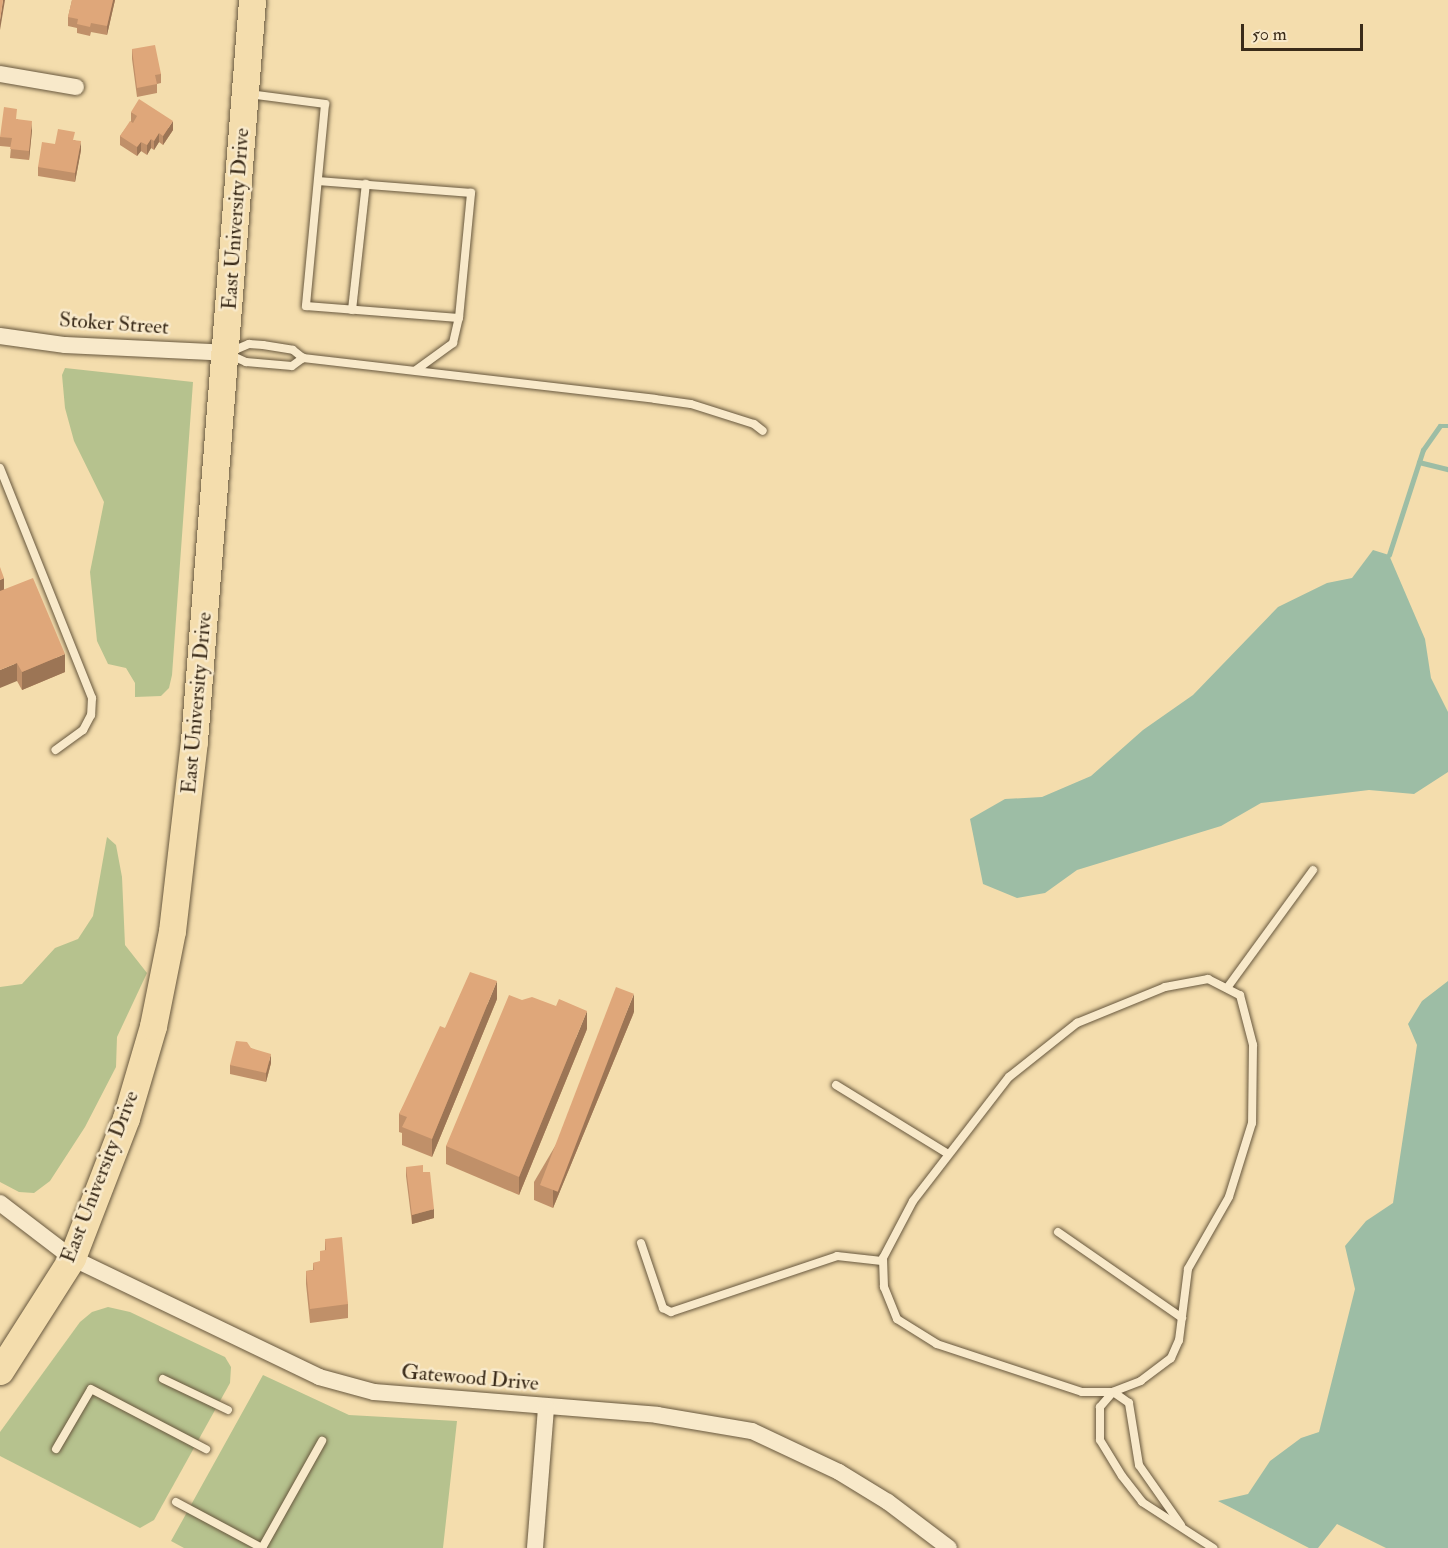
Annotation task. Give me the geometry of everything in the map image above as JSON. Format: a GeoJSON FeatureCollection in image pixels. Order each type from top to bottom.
{"type":"FeatureCollection","features":[{"type":"Feature","properties":{"kind":"main road","name":"East University Drive"},"geometry":{"type":"LineString","coordinates":[[0,1371],[72,1258],[126,1118],[153,1026],[172,931],[194,741],[252,0]]}},
{"type":"Feature","properties":{"kind":"street"},"geometry":{"type":"LineString","coordinates":[[0,74],[76,87]]}},
{"type":"Feature","properties":{"kind":"street","name":"Stoker Street"},"geometry":{"type":"LineString","coordinates":[[0,336],[65,345],[226,353]]}},
{"type":"Feature","properties":{"kind":"street","name":"Gatewood Drive"},"geometry":{"type":"LineString","coordinates":[[0,1203],[72,1258],[319,1377],[374,1392],[657,1415],[752,1431],[839,1472],[888,1502],[938,1545]]}},
{"type":"Feature","properties":{"kind":"street"},"geometry":{"type":"LineString","coordinates":[[535,1548],[546,1407]]}},
{"type":"Feature","properties":{"kind":"lane"},"geometry":{"type":"LineString","coordinates":[[245,94],[325,104],[306,306],[459,318]]}},
{"type":"Feature","properties":{"kind":"lane"},"geometry":{"type":"LineString","coordinates":[[318,181],[471,194],[459,318],[453,343],[416,370]]}},
{"type":"Feature","properties":{"kind":"lane"},"geometry":{"type":"LineString","coordinates":[[352,310],[366,184]]}},
{"type":"Feature","properties":{"kind":"lane"},"geometry":{"type":"LineString","coordinates":[[226,353],[249,344],[293,350],[303,358],[691,404],[754,424],[763,431]]}},
{"type":"Feature","properties":{"kind":"lane"},"geometry":{"type":"LineString","coordinates":[[226,353],[246,362],[292,366],[303,358]]}},
{"type":"Feature","properties":{"kind":"lane"},"geometry":{"type":"LineString","coordinates":[[0,468],[92,698],[91,715],[83,730],[55,750]]}},
{"type":"Feature","properties":{"kind":"lane"},"geometry":{"type":"LineString","coordinates":[[1227,988],[1313,870]]}},
{"type":"Feature","properties":{"kind":"lane"},"geometry":{"type":"LineString","coordinates":[[1208,979],[1240,995],[1252,1045],[1252,1123],[1229,1197],[1188,1269],[1179,1340],[1171,1358],[1141,1381],[1113,1392],[1082,1392],[936,1344],[897,1319],[890,1305],[882,1261],[913,1201],[948,1154],[1009,1077],[1077,1023],[1187,981],[1208,979]]}},
{"type":"Feature","properties":{"kind":"lane"},"geometry":{"type":"LineString","coordinates":[[836,1085],[948,1154]]}},
{"type":"Feature","properties":{"kind":"lane"},"geometry":{"type":"LineString","coordinates":[[1058,1232],[1182,1318]]}},
{"type":"Feature","properties":{"kind":"lane"},"geometry":{"type":"LineString","coordinates":[[641,1243],[663,1308],[671,1312],[837,1256],[882,1261]]}},
{"type":"Feature","properties":{"kind":"lane"},"geometry":{"type":"LineString","coordinates":[[164,1379],[228,1410]]}},
{"type":"Feature","properties":{"kind":"lane"},"geometry":{"type":"LineString","coordinates":[[56,1449],[92,1389],[206,1449]]}},
{"type":"Feature","properties":{"kind":"lane"},"geometry":{"type":"LineString","coordinates":[[1113,1392],[1129,1403],[1139,1465],[1180,1525]]}},
{"type":"Feature","properties":{"kind":"lane"},"geometry":{"type":"LineString","coordinates":[[1113,1392],[1100,1407],[1100,1440],[1142,1502],[1213,1548]]}},
{"type":"Feature","properties":{"kind":"lane"},"geometry":{"type":"LineString","coordinates":[[176,1502],[262,1548],[322,1441]]}},
{"type":"Feature","properties":{"kind":"shaded area"},"geometry":{"type":"Polygon","coordinates":[[[65,368],[193,382],[172,675],[169,688],[161,696],[135,697],[135,683],[126,668],[108,664],[97,641],[90,572],[104,502],[74,441],[65,408],[62,375],[65,368]]]}},
{"type":"Feature","properties":{"kind":"shaded area"},"geometry":{"type":"Polygon","coordinates":[[[1373,550],[1389,555],[1425,639],[1431,678],[1448,712],[1448,772],[1414,794],[1369,790],[1261,803],[1221,826],[1077,870],[1045,893],[1017,898],[983,884],[970,819],[1005,799],[1042,797],[1091,776],[1143,730],[1193,695],[1278,607],[1327,583],[1352,578],[1373,550]]]}},
{"type":"Feature","properties":{"kind":"shaded area"},"geometry":{"type":"Polygon","coordinates":[[[107,837],[116,845],[122,877],[125,945],[147,973],[117,1037],[116,1067],[85,1127],[50,1181],[34,1193],[19,1192],[0,1182],[0,987],[22,984],[55,948],[78,939],[93,916],[107,837]]]}},
{"type":"Feature","properties":{"kind":"shaded area"},"geometry":{"type":"Polygon","coordinates":[[[1448,981],[1448,1548],[1386,1548],[1337,1524],[1318,1548],[1309,1548],[1218,1501],[1248,1494],[1270,1461],[1301,1438],[1319,1432],[1355,1289],[1345,1246],[1366,1221],[1393,1203],[1417,1045],[1408,1024],[1422,1001],[1448,981]]]}},
{"type":"Feature","properties":{"kind":"shaded area"},"geometry":{"type":"Polygon","coordinates":[[[108,1307],[130,1312],[225,1357],[231,1367],[230,1383],[154,1520],[140,1528],[0,1456],[0,1432],[80,1322],[92,1312],[108,1307]]]}},
{"type":"Feature","properties":{"kind":"shaded area"},"geometry":{"type":"Polygon","coordinates":[[[263,1375],[349,1415],[457,1421],[443,1548],[184,1548],[171,1541],[263,1375]]]}},
{"type":"Feature","properties":{"kind":"building"},"geometry":{"type":"Polygon","coordinates":[[[0,0],[3,0],[0,20],[0,0]]]}},
{"type":"Feature","properties":{"kind":"building"},"geometry":{"type":"Polygon","coordinates":[[[72,0],[113,0],[107,26],[91,23],[90,27],[77,24],[78,19],[68,17],[72,0]]]}},
{"type":"Feature","properties":{"kind":"building"},"geometry":{"type":"Polygon","coordinates":[[[155,45],[161,74],[155,75],[157,84],[137,88],[132,49],[155,45]]]}},
{"type":"Feature","properties":{"kind":"building"},"geometry":{"type":"Polygon","coordinates":[[[139,99],[173,121],[163,136],[159,133],[154,141],[151,139],[147,145],[141,142],[137,147],[120,136],[130,121],[133,123],[137,116],[131,112],[139,99]]]}},
{"type":"Feature","properties":{"kind":"building"},"geometry":{"type":"Polygon","coordinates":[[[4,107],[17,109],[16,119],[32,121],[29,151],[10,149],[12,138],[0,137],[4,107]]]}},
{"type":"Feature","properties":{"kind":"building"},"geometry":{"type":"Polygon","coordinates":[[[58,129],[75,132],[73,140],[81,141],[75,173],[38,167],[42,142],[55,144],[58,129]]]}},
{"type":"Feature","properties":{"kind":"building"},"geometry":{"type":"Polygon","coordinates":[[[0,567],[4,578],[0,580],[0,567]]]}},
{"type":"Feature","properties":{"kind":"building"},"geometry":{"type":"Polygon","coordinates":[[[33,578],[65,654],[22,672],[17,663],[0,670],[0,591],[33,578]]]}},
{"type":"Feature","properties":{"kind":"building"},"geometry":{"type":"Polygon","coordinates":[[[470,972],[497,981],[432,1139],[402,1127],[407,1117],[399,1114],[440,1026],[445,1028],[470,972]]]}},
{"type":"Feature","properties":{"kind":"building"},"geometry":{"type":"Polygon","coordinates":[[[616,987],[634,994],[558,1192],[540,1185],[616,987]]]}},
{"type":"Feature","properties":{"kind":"building"},"geometry":{"type":"Polygon","coordinates":[[[509,995],[522,1000],[532,997],[556,1006],[559,999],[587,1011],[519,1177],[446,1146],[509,995]]]}},
{"type":"Feature","properties":{"kind":"building"},"geometry":{"type":"Polygon","coordinates":[[[236,1041],[247,1042],[251,1048],[271,1054],[266,1073],[230,1065],[236,1041]]]}},
{"type":"Feature","properties":{"kind":"building"},"geometry":{"type":"Polygon","coordinates":[[[423,1165],[423,1172],[430,1172],[434,1209],[412,1215],[406,1167],[423,1165]]]}},
{"type":"Feature","properties":{"kind":"building"},"geometry":{"type":"Polygon","coordinates":[[[342,1237],[348,1304],[310,1309],[306,1271],[314,1270],[313,1263],[320,1261],[320,1251],[326,1250],[325,1239],[342,1237]]]}},
{"type":"Feature","properties":{"kind":"waterway"},"geometry":{"type":"LineString","coordinates":[[1389,555],[1423,450],[1440,426],[1448,426]]}},
{"type":"Feature","properties":{"kind":"waterway"},"geometry":{"type":"LineString","coordinates":[[1419,462],[1448,469]]}}]}
